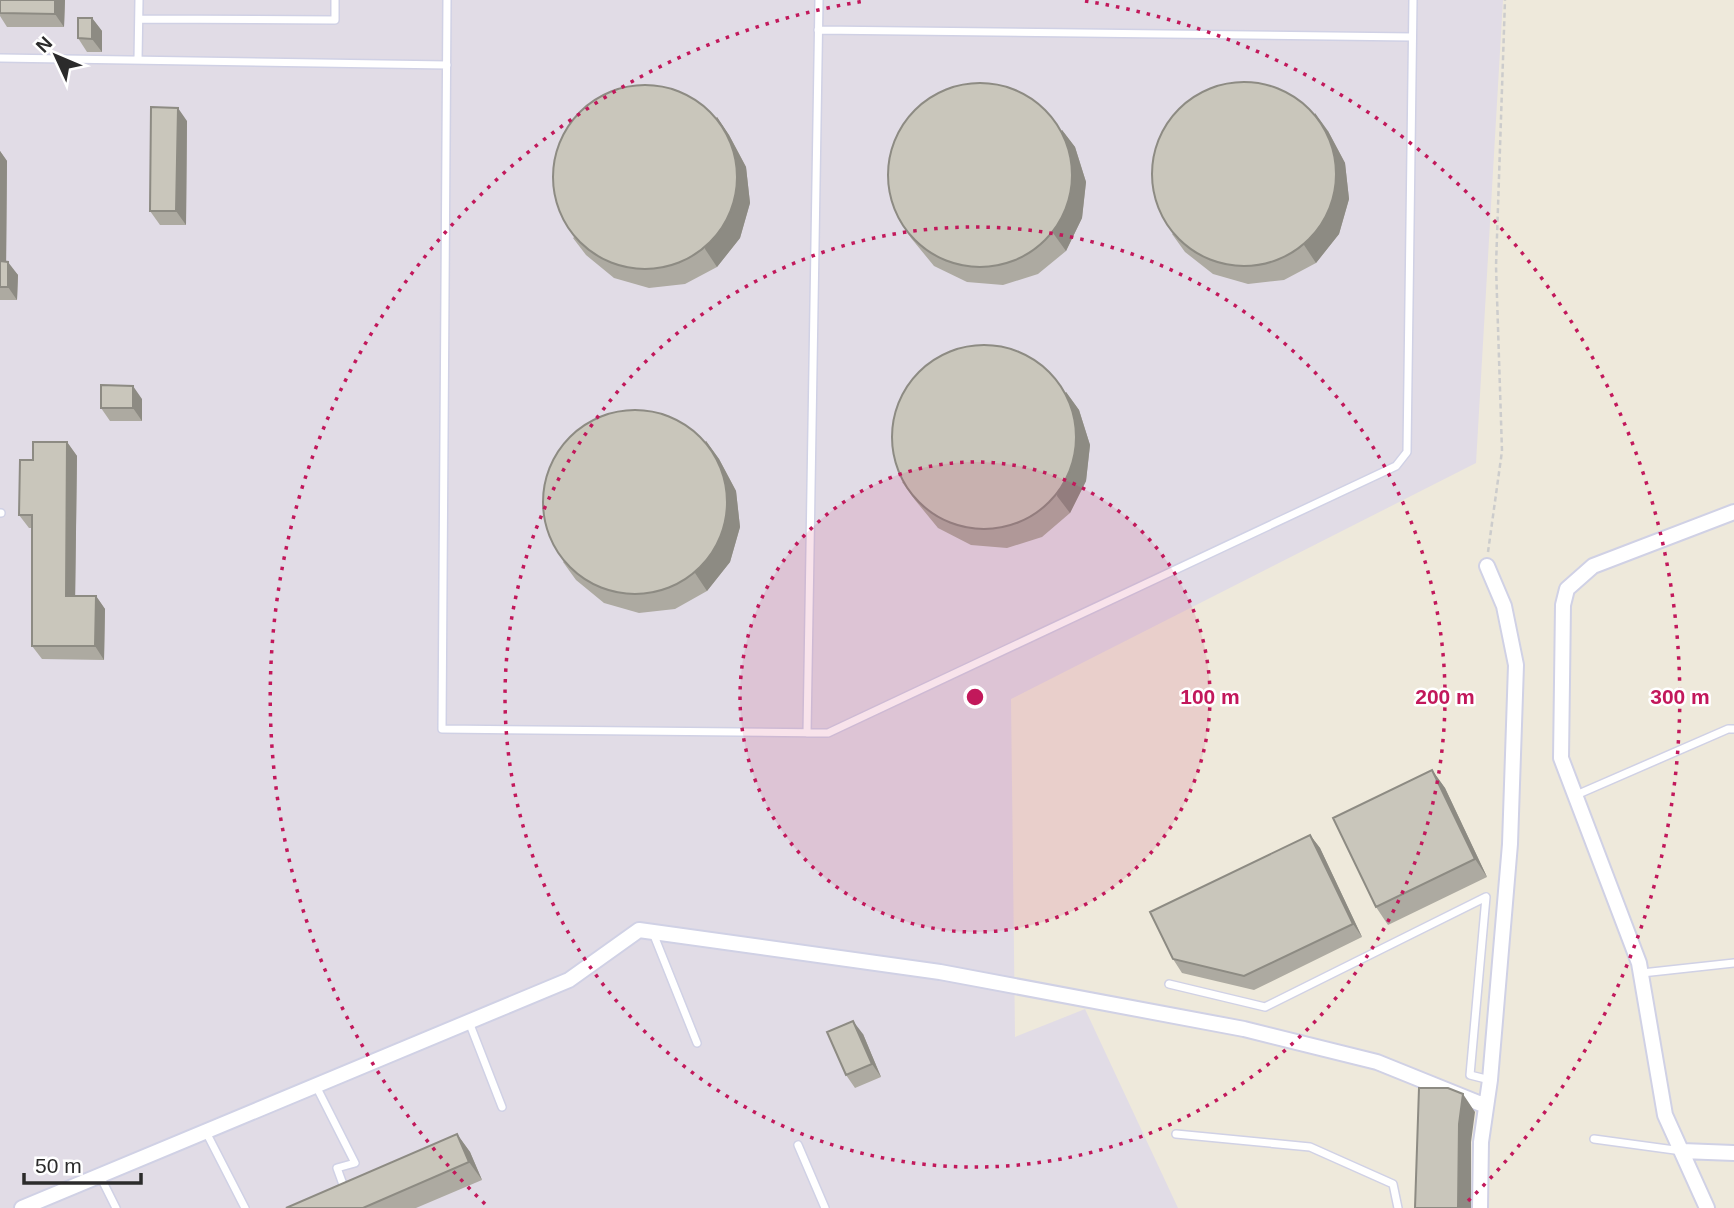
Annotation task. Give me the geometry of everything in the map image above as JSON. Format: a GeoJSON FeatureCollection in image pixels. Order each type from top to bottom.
{"type":"FeatureCollection","features":[{"type":"Feature","properties":{"kind":"street"},"geometry":{"type":"LineString","coordinates":[[1707,1208],[1665,1115],[1642,973],[1561,758],[1559,736],[1563,605],[1567,589],[1592,566],[1734,512]]}},
{"type":"Feature","properties":{"kind":"street"},"geometry":{"type":"LineString","coordinates":[[1480,1208],[1481,1142],[1490,1080],[1510,844],[1516,665],[1504,606],[1486,566]]}},
{"type":"Feature","properties":{"kind":"street"},"geometry":{"type":"LineString","coordinates":[[22,1208],[569,980],[639,930],[902,965],[1244,1029],[1377,1062],[1486,1105]]}},
{"type":"Feature","properties":{"kind":"street"},"geometry":{"type":"LineString","coordinates":[[1682,1151],[1734,1153]]}},
{"type":"Feature","properties":{"kind":"lane"},"geometry":{"type":"LineString","coordinates":[[138,60],[139,0]]}},
{"type":"Feature","properties":{"kind":"lane"},"geometry":{"type":"LineString","coordinates":[[139,19],[335,20],[335,0]]}},
{"type":"Feature","properties":{"kind":"lane"},"geometry":{"type":"LineString","coordinates":[[447,0],[442,729],[807,733],[828,733],[1396,466],[1407,452],[1413,0]]}},
{"type":"Feature","properties":{"kind":"lane"},"geometry":{"type":"LineString","coordinates":[[807,733],[819,0]]}},
{"type":"Feature","properties":{"kind":"lane"},"geometry":{"type":"LineString","coordinates":[[818,30],[1412,37]]}},
{"type":"Feature","properties":{"kind":"lane"},"geometry":{"type":"LineString","coordinates":[[0,58],[447,65]]}},
{"type":"Feature","properties":{"kind":"lane"},"geometry":{"type":"LineString","coordinates":[[1574,796],[1728,729],[1734,729]]}},
{"type":"Feature","properties":{"kind":"lane"},"geometry":{"type":"LineString","coordinates":[[1168,985],[1265,1007],[1486,897],[1470,1076],[1490,1080]]}},
{"type":"Feature","properties":{"kind":"lane"},"geometry":{"type":"LineString","coordinates":[[653,933],[697,1042]]}},
{"type":"Feature","properties":{"kind":"lane"},"geometry":{"type":"LineString","coordinates":[[1642,973],[1734,963]]}},
{"type":"Feature","properties":{"kind":"lane"},"geometry":{"type":"LineString","coordinates":[[469,1022],[502,1107]]}},
{"type":"Feature","properties":{"kind":"lane"},"geometry":{"type":"LineString","coordinates":[[316,1085],[355,1163],[337,1168],[348,1196]]}},
{"type":"Feature","properties":{"kind":"lane"},"geometry":{"type":"LineString","coordinates":[[206,1132],[244,1208]]}},
{"type":"Feature","properties":{"kind":"lane"},"geometry":{"type":"LineString","coordinates":[[1176,1134],[1310,1147],[1394,1184],[1398,1208]]}},
{"type":"Feature","properties":{"kind":"lane"},"geometry":{"type":"LineString","coordinates":[[1594,1139],[1682,1151]]}},
{"type":"Feature","properties":{"kind":"lane"},"geometry":{"type":"LineString","coordinates":[[798,1145],[825,1208]]}},
{"type":"Feature","properties":{"kind":"lane"},"geometry":{"type":"LineString","coordinates":[[100,1176],[116,1208]]}},
{"type":"Feature","properties":{"kind":"path"},"geometry":{"type":"LineString","coordinates":[[1486,566],[1502,451],[1496,266],[1505,0]]}},
{"type":"Feature","properties":{"kind":"shaded area"},"geometry":{"type":"Polygon","coordinates":[[[0,0],[1503,0],[1476,463],[1011,699],[1015,1037],[1085,1009],[1178,1208],[0,1208],[0,0]]]}},
{"type":"Feature","properties":{"kind":"building"},"geometry":{"type":"Polygon","coordinates":[[[0,0],[55,0],[55,14],[0,13],[0,0]]]}},
{"type":"Feature","properties":{"kind":"building"},"geometry":{"type":"Polygon","coordinates":[[[78,18],[92,18],[92,39],[78,38],[78,18]]]}},
{"type":"Feature","properties":{"kind":"building"},"geometry":{"type":"Polygon","coordinates":[[[1244,82],[1279,89],[1295,97],[1309,109],[1321,123],[1329,139],[1336,174],[1329,209],[1321,225],[1309,239],[1295,251],[1279,259],[1244,266],[1209,259],[1193,251],[1179,239],[1167,225],[1159,209],[1152,174],[1159,139],[1167,123],[1179,109],[1193,97],[1209,89],[1244,82]]]}},
{"type":"Feature","properties":{"kind":"building"},"geometry":{"type":"Polygon","coordinates":[[[980,83],[1015,90],[1031,98],[1045,110],[1057,124],[1065,140],[1072,175],[1065,210],[1057,226],[1045,240],[1031,252],[1015,260],[980,267],[945,260],[929,252],[915,240],[903,226],[895,210],[888,175],[895,140],[903,124],[915,110],[929,98],[945,90],[980,83]]]}},
{"type":"Feature","properties":{"kind":"building"},"geometry":{"type":"Polygon","coordinates":[[[645,85],[680,92],[696,100],[710,112],[722,126],[730,142],[737,177],[730,212],[722,228],[710,242],[696,254],[680,262],[645,269],[610,262],[594,254],[580,242],[568,228],[560,212],[553,177],[560,142],[568,126],[580,112],[594,100],[610,92],[645,85]]]}},
{"type":"Feature","properties":{"kind":"building"},"geometry":{"type":"Polygon","coordinates":[[[151,107],[178,108],[176,211],[150,211],[151,107]]]}},
{"type":"Feature","properties":{"kind":"building"},"geometry":{"type":"Polygon","coordinates":[[[0,261],[8,262],[8,287],[0,287],[0,261]]]}},
{"type":"Feature","properties":{"kind":"building"},"geometry":{"type":"Polygon","coordinates":[[[984,345],[1019,352],[1035,360],[1049,372],[1061,386],[1069,402],[1076,437],[1069,472],[1061,488],[1049,502],[1035,514],[1019,522],[984,529],[949,522],[933,514],[919,502],[907,488],[899,472],[892,437],[899,402],[907,386],[919,372],[933,360],[949,352],[984,345]]]}},
{"type":"Feature","properties":{"kind":"building"},"geometry":{"type":"Polygon","coordinates":[[[101,385],[133,386],[133,408],[101,408],[101,385]]]}},
{"type":"Feature","properties":{"kind":"building"},"geometry":{"type":"Polygon","coordinates":[[[635,410],[670,417],[686,425],[700,437],[712,451],[720,467],[727,502],[720,537],[712,553],[700,567],[686,579],[670,587],[635,594],[600,587],[584,579],[570,567],[558,553],[550,537],[543,502],[550,467],[558,451],[570,437],[584,425],[600,417],[635,410]]]}},
{"type":"Feature","properties":{"kind":"building"},"geometry":{"type":"Polygon","coordinates":[[[33,442],[67,442],[66,596],[96,596],[95,646],[32,646],[32,515],[19,515],[20,460],[33,460],[33,442]]]}},
{"type":"Feature","properties":{"kind":"building"},"geometry":{"type":"Polygon","coordinates":[[[1432,770],[1475,859],[1376,907],[1333,818],[1432,770]]]}},
{"type":"Feature","properties":{"kind":"building"},"geometry":{"type":"Polygon","coordinates":[[[1310,835],[1353,924],[1244,976],[1173,959],[1150,912],[1310,835]]]}},
{"type":"Feature","properties":{"kind":"building"},"geometry":{"type":"Polygon","coordinates":[[[853,1021],[872,1064],[846,1075],[827,1032],[853,1021]]]}},
{"type":"Feature","properties":{"kind":"building"},"geometry":{"type":"Polygon","coordinates":[[[1419,1088],[1448,1088],[1463,1094],[1459,1124],[1458,1208],[1415,1208],[1419,1088]]]}},
{"type":"Feature","properties":{"kind":"building"},"geometry":{"type":"Polygon","coordinates":[[[457,1134],[469,1162],[363,1208],[286,1208],[457,1134]]]}}]}
